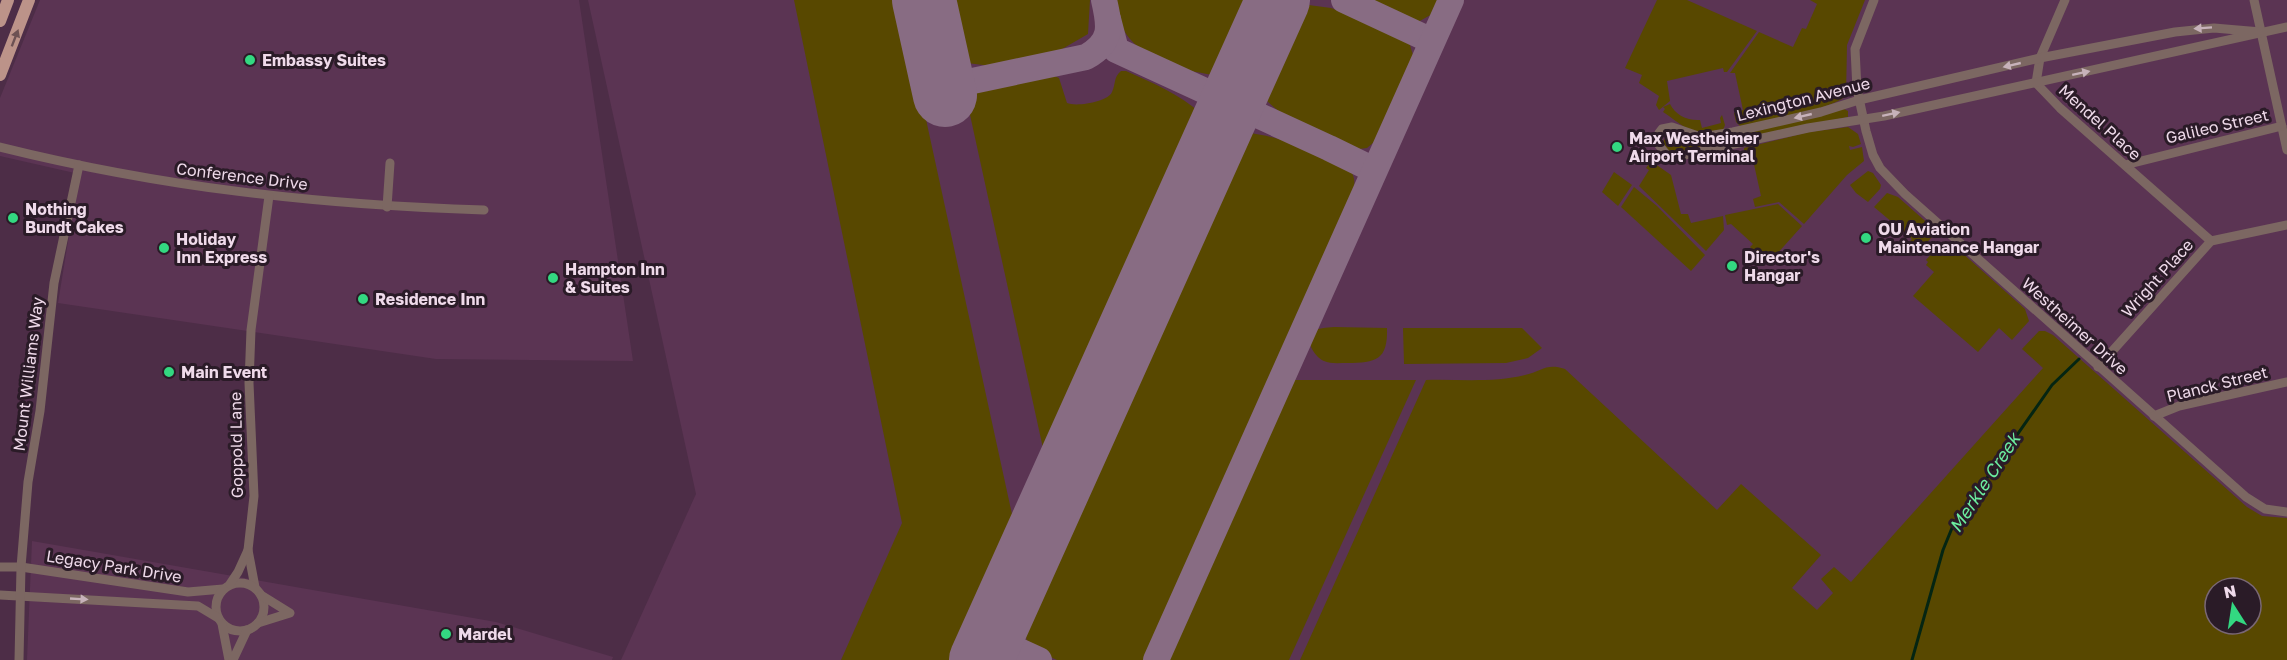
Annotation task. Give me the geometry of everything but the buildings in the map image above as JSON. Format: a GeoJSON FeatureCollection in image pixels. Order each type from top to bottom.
{"type":"FeatureCollection","features":[{"type":"Feature","properties":{"kind":"main road"},"geometry":{"type":"LineString","coordinates":[[0,21],[8,0]]}},
{"type":"Feature","properties":{"kind":"main road"},"geometry":{"type":"LineString","coordinates":[[0,75],[29,0]]}},
{"type":"Feature","properties":{"kind":"street","name":"Westheimer Drive"},"geometry":{"type":"LineString","coordinates":[[1874,0],[1855,49],[1855,75],[1863,119],[1873,155],[1880,168],[2098,367],[2256,504],[2265,509],[2287,512]]}},
{"type":"Feature","properties":{"kind":"street","name":"Mendel Place"},"geometry":{"type":"LineString","coordinates":[[2065,0],[2040,58],[2036,83],[2060,108],[2211,241]]}},
{"type":"Feature","properties":{"kind":"street"},"geometry":{"type":"LineString","coordinates":[[2254,0],[2287,150]]}},
{"type":"Feature","properties":{"kind":"street","name":"Lexington Avenue"},"geometry":{"type":"LineString","coordinates":[[2261,32],[2226,28],[2194,29],[2040,58],[1859,100],[1821,112],[1706,136],[1696,136],[1677,127],[1667,127],[1659,133],[1658,144],[1667,156],[1680,156],[2036,83],[2287,27]]}},
{"type":"Feature","properties":{"kind":"street","name":"Galileo Street"},"geometry":{"type":"LineString","coordinates":[[2125,165],[2282,126]]}},
{"type":"Feature","properties":{"kind":"street","name":"Conference Drive"},"geometry":{"type":"LineString","coordinates":[[0,147],[189,186],[387,207],[484,210]]}},
{"type":"Feature","properties":{"kind":"street"},"geometry":{"type":"LineString","coordinates":[[387,207],[390,163]]}},
{"type":"Feature","properties":{"kind":"street","name":"Mount Williams Way"},"geometry":{"type":"LineString","coordinates":[[18,660],[21,567],[28,482],[40,411],[54,283],[79,165]]}},
{"type":"Feature","properties":{"kind":"street","name":"Goppold Lane"},"geometry":{"type":"LineString","coordinates":[[255,587],[248,550],[254,495],[249,382],[251,330],[269,196]]}},
{"type":"Feature","properties":{"kind":"street","name":"Wright Place"},"geometry":{"type":"LineString","coordinates":[[2098,367],[2211,241],[2287,225]]}},
{"type":"Feature","properties":{"kind":"street","name":"Planck Street"},"geometry":{"type":"LineString","coordinates":[[2154,416],[2179,406],[2287,382]]}},
{"type":"Feature","properties":{"kind":"street","name":"Goppold Lane"},"geometry":{"type":"LineString","coordinates":[[226,587],[238,572],[248,550]]}},
{"type":"Feature","properties":{"kind":"street","name":"Legacy Park Drive"},"geometry":{"type":"LineString","coordinates":[[0,567],[21,567],[188,592],[226,587]]}},
{"type":"Feature","properties":{"kind":"street"},"geometry":{"type":"LineString","coordinates":[[220,621],[237,631],[247,630],[258,623],[290,614],[261,595],[255,587],[243,582],[226,587],[216,603],[220,621],[231,660]]}},
{"type":"Feature","properties":{"kind":"street","name":"Legacy Park Drive"},"geometry":{"type":"LineString","coordinates":[[0,595],[198,606],[220,621]]}},
{"type":"Feature","properties":{"kind":"street"},"geometry":{"type":"LineString","coordinates":[[258,623],[264,609],[261,595]]}},
{"type":"Feature","properties":{"kind":"street"},"geometry":{"type":"LineString","coordinates":[[231,660],[247,630]]}},
{"type":"Feature","properties":{"kind":"shaded area"},"geometry":{"type":"Polygon","coordinates":[[[40,0],[579,0],[633,361],[436,359],[58,303],[79,174],[0,156],[0,98],[40,0]]]}},
{"type":"Feature","properties":{"kind":"shaded area"},"geometry":{"type":"Polygon","coordinates":[[[588,0],[2287,0],[2287,660],[621,660],[696,494],[588,0]]]}},
{"type":"Feature","properties":{"kind":"shaded area"},"geometry":{"type":"Polygon","coordinates":[[[794,0],[900,0],[1015,528],[958,660],[841,660],[902,523],[794,0]]]}},
{"type":"Feature","properties":{"kind":"shaded area"},"geometry":{"type":"Polygon","coordinates":[[[945,0],[1090,0],[1088,34],[1057,52],[991,66],[959,62],[945,0]]]}},
{"type":"Feature","properties":{"kind":"shaded area"},"geometry":{"type":"Polygon","coordinates":[[[1114,0],[1253,0],[1219,76],[1171,65],[1139,48],[1124,30],[1114,0]]]}},
{"type":"Feature","properties":{"kind":"shaded area"},"geometry":{"type":"Polygon","coordinates":[[[1366,0],[1441,0],[1434,13],[1418,22],[1404,20],[1366,0]]]}},
{"type":"Feature","properties":{"kind":"shaded area"},"geometry":{"type":"Polygon","coordinates":[[[1657,0],[1687,0],[1757,31],[1727,72],[1724,72],[1723,68],[1667,81],[1670,101],[1659,110],[1656,105],[1659,96],[1639,83],[1642,75],[1625,68],[1657,0]]]}},
{"type":"Feature","properties":{"kind":"shaded area"},"geometry":{"type":"Polygon","coordinates":[[[1810,0],[1865,0],[1847,45],[1846,96],[1827,106],[1780,119],[1740,126],[1736,122],[1734,113],[1743,110],[1735,73],[1730,73],[1759,32],[1793,47],[1802,28],[1806,29],[1817,4],[1810,0]]]}},
{"type":"Feature","properties":{"kind":"shaded area"},"geometry":{"type":"Polygon","coordinates":[[[1301,4],[1331,8],[1397,33],[1409,42],[1413,55],[1410,68],[1380,137],[1367,148],[1351,150],[1283,115],[1259,94],[1301,4]]]}},
{"type":"Feature","properties":{"kind":"shaded area"},"geometry":{"type":"Polygon","coordinates":[[[1121,71],[1126,71],[1165,90],[1202,114],[1046,462],[965,92],[1050,74],[1059,78],[1067,103],[1084,104],[1109,96],[1121,71]]]}},
{"type":"Feature","properties":{"kind":"shaded area"},"geometry":{"type":"Polygon","coordinates":[[[1670,104],[1682,116],[1700,120],[1702,128],[1721,123],[1722,115],[1725,125],[1723,130],[1704,133],[1691,130],[1663,112],[1665,109],[1663,107],[1670,104]]]}},
{"type":"Feature","properties":{"kind":"shaded area"},"geometry":{"type":"Polygon","coordinates":[[[1844,109],[1848,111],[1848,117],[1743,138],[1742,134],[1844,109]]]}},
{"type":"Feature","properties":{"kind":"shaded area"},"geometry":{"type":"Polygon","coordinates":[[[1848,127],[1858,134],[1861,144],[1849,146],[1850,150],[1862,147],[1864,161],[1847,175],[1804,224],[1779,202],[1755,207],[1753,199],[1761,196],[1753,160],[1744,160],[1744,148],[1809,132],[1848,127]]]}},
{"type":"Feature","properties":{"kind":"shaded area"},"geometry":{"type":"Polygon","coordinates":[[[1243,132],[1296,144],[1345,165],[1353,175],[1354,190],[1146,660],[1057,660],[1038,651],[1027,642],[1023,620],[1243,132]]]}},
{"type":"Feature","properties":{"kind":"shaded area"},"geometry":{"type":"Polygon","coordinates":[[[1674,133],[1697,143],[1724,137],[1727,140],[1670,154],[1663,142],[1667,135],[1674,133]]]}},
{"type":"Feature","properties":{"kind":"shaded area"},"geometry":{"type":"Polygon","coordinates":[[[1651,161],[1671,175],[1681,214],[1688,214],[1691,223],[1723,216],[1724,230],[1706,251],[1639,186],[1649,170],[1646,168],[1651,161]]]}},
{"type":"Feature","properties":{"kind":"shaded area"},"geometry":{"type":"Polygon","coordinates":[[[1868,171],[1873,173],[1881,185],[1868,202],[1850,185],[1868,171]]]}},
{"type":"Feature","properties":{"kind":"shaded area"},"geometry":{"type":"Polygon","coordinates":[[[1614,172],[1632,185],[1618,206],[1602,192],[1614,172]]]}},
{"type":"Feature","properties":{"kind":"shaded area"},"geometry":{"type":"Polygon","coordinates":[[[1634,187],[1657,206],[1705,255],[1691,271],[1621,207],[1634,187]]]}},
{"type":"Feature","properties":{"kind":"shaded area"},"geometry":{"type":"Polygon","coordinates":[[[1887,193],[1898,197],[1932,227],[1933,236],[1915,255],[1905,247],[1912,239],[1874,207],[1887,193]]]}},
{"type":"Feature","properties":{"kind":"shaded area"},"geometry":{"type":"Polygon","coordinates":[[[1778,204],[1802,226],[1768,264],[1750,247],[1753,244],[1731,224],[1727,225],[1725,215],[1778,204]]]}},
{"type":"Feature","properties":{"kind":"shaded area"},"geometry":{"type":"Polygon","coordinates":[[[1941,243],[1951,243],[2025,309],[2029,321],[2012,340],[1999,328],[1978,352],[1913,296],[1934,272],[1926,265],[1928,262],[1926,260],[1941,243]]]}},
{"type":"Feature","properties":{"kind":"shaded area"},"geometry":{"type":"Polygon","coordinates":[[[1334,327],[1387,328],[1385,347],[1378,358],[1366,362],[1329,363],[1317,356],[1310,345],[1310,337],[1317,330],[1334,327]]]}},
{"type":"Feature","properties":{"kind":"shaded area"},"geometry":{"type":"Polygon","coordinates":[[[1403,328],[1522,328],[1542,348],[1528,358],[1506,363],[1404,364],[1403,328]]]}},
{"type":"Feature","properties":{"kind":"shaded area"},"geometry":{"type":"Polygon","coordinates":[[[2039,331],[2053,335],[2247,507],[2262,516],[2287,518],[2287,660],[1300,660],[1426,380],[1501,379],[1525,375],[1549,367],[1565,369],[1717,510],[1741,484],[1821,555],[1792,588],[1817,610],[1833,593],[1821,579],[1834,567],[1851,582],[2043,368],[2022,349],[2039,331]]]}},
{"type":"Feature","properties":{"kind":"shaded area"},"geometry":{"type":"Polygon","coordinates":[[[1291,380],[1416,380],[1289,660],[1166,660],[1291,380]]]}},
{"type":"Feature","properties":{"kind":"shaded area"},"geometry":{"type":"Polygon","coordinates":[[[32,541],[496,622],[613,657],[612,660],[27,660],[32,541]]]}},
{"type":"Feature","properties":{"kind":"waterway","name":"Merkle Creek"},"geometry":{"type":"LineString","coordinates":[[1912,660],[1943,550],[1952,528],[2052,385],[2079,359]]}},
{"type":"Feature","properties":{"kind":"taxiway"},"geometry":{"type":"LineString","coordinates":[[942,82],[949,86],[1086,57],[1101,45],[1107,33],[1108,18],[1104,0]]}},
{"type":"Feature","properties":{"kind":"taxiway"},"geometry":{"type":"LineString","coordinates":[[1344,0],[1432,41]]}},
{"type":"Feature","properties":{"kind":"taxiway"},"geometry":{"type":"LineString","coordinates":[[1156,660],[1451,0]]}},
{"type":"Feature","properties":{"kind":"taxiway"},"geometry":{"type":"LineString","coordinates":[[1108,19],[1116,50],[1374,170]]}},
{"type":"Feature","properties":{"kind":"taxiway"},"geometry":{"type":"LineString","coordinates":[[991,638],[1039,660]]}},
{"type":"Feature","properties":{"kind":"runway"},"geometry":{"type":"LineString","coordinates":[[924,0],[945,95]]}},
{"type":"Feature","properties":{"kind":"runway"},"geometry":{"type":"LineString","coordinates":[[981,660],[1278,0]]}},
{"type":"Feature","properties":{"kind":"place","name":"Embassy Suites"},"geometry":{"type":"Point","coordinates":[250,60]}},
{"type":"Feature","properties":{"kind":"place","name":"Max Westheimer Airport Terminal"},"geometry":{"type":"Point","coordinates":[1617,147]}},
{"type":"Feature","properties":{"kind":"place","name":"Nothing Bundt Cakes"},"geometry":{"type":"Point","coordinates":[13,218]}},
{"type":"Feature","properties":{"kind":"place","name":"OU Aviation Maintenance Hangar"},"geometry":{"type":"Point","coordinates":[1866,238]}},
{"type":"Feature","properties":{"kind":"place","name":"Holiday Inn Express"},"geometry":{"type":"Point","coordinates":[164,248]}},
{"type":"Feature","properties":{"kind":"place","name":"Director's Hangar"},"geometry":{"type":"Point","coordinates":[1732,266]}},
{"type":"Feature","properties":{"kind":"place","name":"Hampton Inn & Suites"},"geometry":{"type":"Point","coordinates":[553,278]}},
{"type":"Feature","properties":{"kind":"place","name":"Residence Inn"},"geometry":{"type":"Point","coordinates":[363,299]}},
{"type":"Feature","properties":{"kind":"place","name":"Main Event"},"geometry":{"type":"Point","coordinates":[169,372]}},
{"type":"Feature","properties":{"kind":"place","name":"Mardel"},"geometry":{"type":"Point","coordinates":[446,634]}}]}
